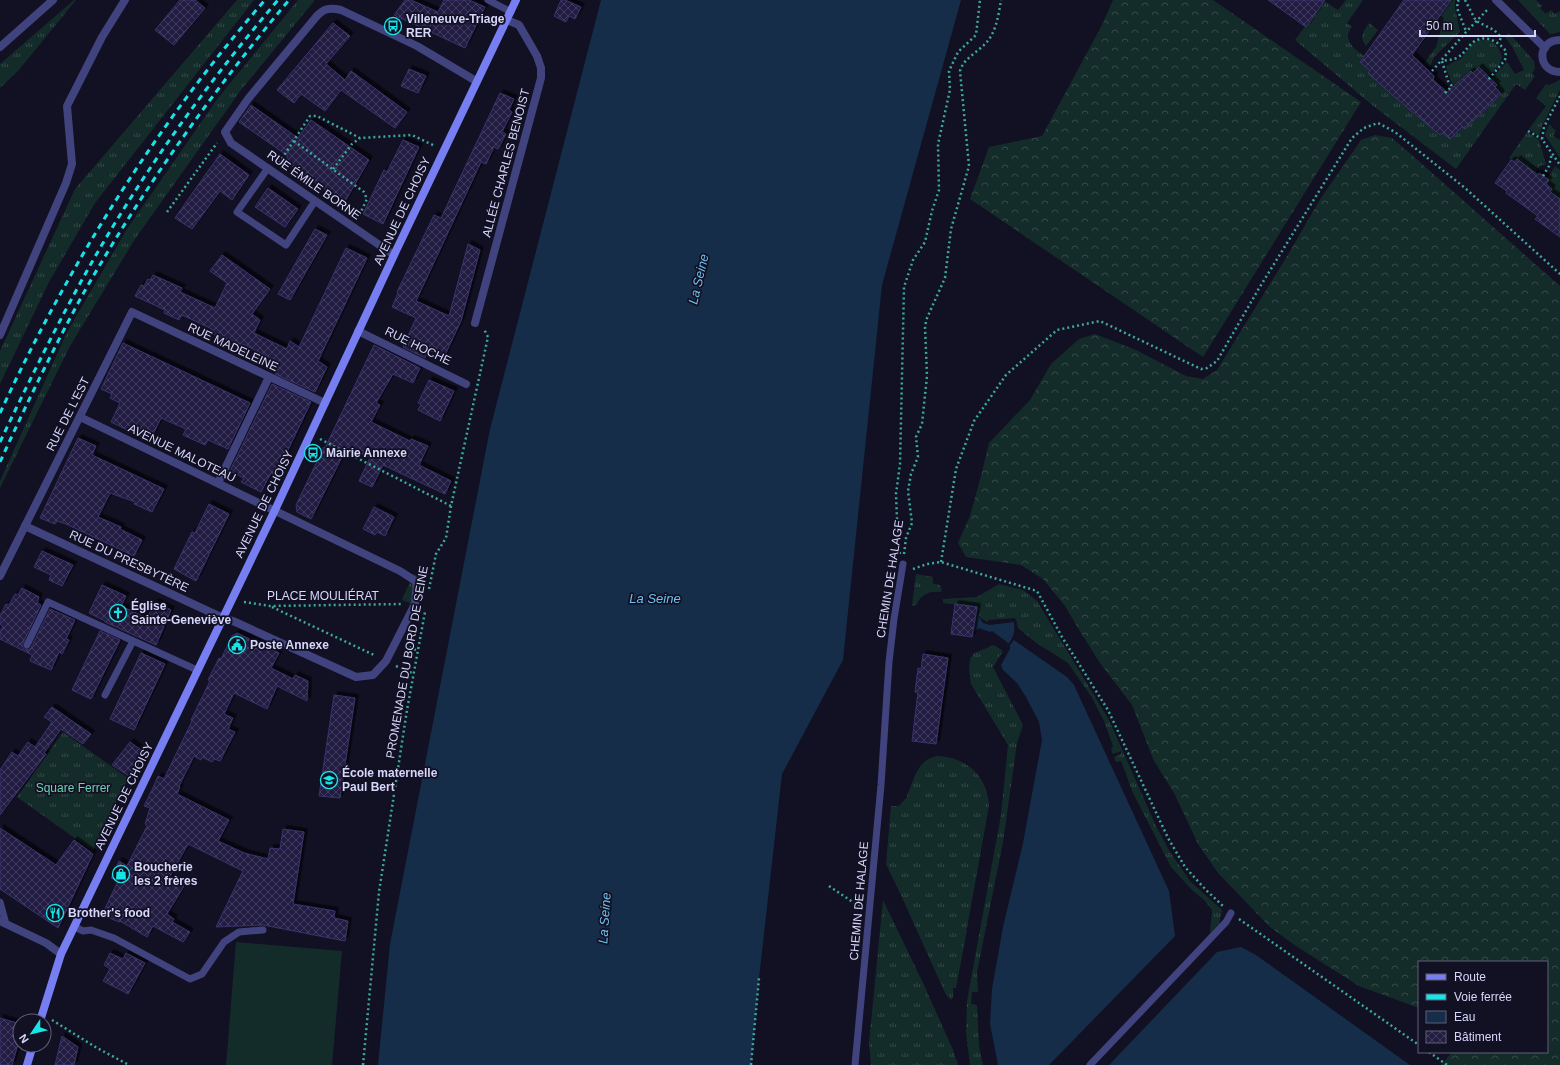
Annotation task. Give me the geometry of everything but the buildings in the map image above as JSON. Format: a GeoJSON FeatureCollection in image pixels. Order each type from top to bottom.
{"type":"FeatureCollection","features":[{"type":"Feature","properties":{"kind":"main road","name":"AVENUE DE CHOISY"},"geometry":{"type":"LineString","coordinates":[[43,1013],[62,954],[74,927],[275,510],[394,254],[516,0]]}},
{"type":"Feature","properties":{"kind":"main road"},"geometry":{"type":"LineString","coordinates":[[27,1065],[31,1053]]}},
{"type":"Feature","properties":{"kind":"street"},"geometry":{"type":"LineString","coordinates":[[0,47],[53,0]]}},
{"type":"Feature","properties":{"kind":"street"},"geometry":{"type":"LineString","coordinates":[[0,335],[66,183],[72,164],[67,106],[102,37],[125,0]]}},
{"type":"Feature","properties":{"kind":"street"},"geometry":{"type":"LineString","coordinates":[[1496,0],[1545,48]]}},
{"type":"Feature","properties":{"kind":"street"},"geometry":{"type":"LineString","coordinates":[[225,132],[248,99],[306,29],[322,11],[328,8],[341,10],[417,46],[476,81]]}},
{"type":"Feature","properties":{"kind":"street","name":"ALLÉE CHARLES BENOIST"},"geometry":{"type":"LineString","coordinates":[[475,322],[541,78],[541,68],[537,56],[519,25],[507,20]]}},
{"type":"Feature","properties":{"kind":"street"},"geometry":{"type":"LineString","coordinates":[[1560,40],[1551,41],[1545,48],[1542,55],[1543,62],[1548,69],[1555,72],[1560,72]]}},
{"type":"Feature","properties":{"kind":"street","name":"RUE ÉMILE BORNE"},"geometry":{"type":"LineString","coordinates":[[225,132],[231,143],[394,254]]}},
{"type":"Feature","properties":{"kind":"street","name":"RUE MADELEINE"},"geometry":{"type":"LineString","coordinates":[[132,312],[325,403]]}},
{"type":"Feature","properties":{"kind":"street","name":"RUE DE L'EST"},"geometry":{"type":"LineString","coordinates":[[0,576],[132,312]]}},
{"type":"Feature","properties":{"kind":"street","name":"RUE HOCHE"},"geometry":{"type":"LineString","coordinates":[[358,331],[466,384]]}},
{"type":"Feature","properties":{"kind":"street"},"geometry":{"type":"LineString","coordinates":[[218,483],[269,377]]}},
{"type":"Feature","properties":{"kind":"street","name":"AVENUE MALOTEAU"},"geometry":{"type":"LineString","coordinates":[[80,417],[400,571],[417,582],[415,604]]}},
{"type":"Feature","properties":{"kind":"street","name":"RUE DU PRESBYTÈRE"},"geometry":{"type":"LineString","coordinates":[[25,526],[356,678],[373,675],[386,661],[415,604]]}},
{"type":"Feature","properties":{"kind":"street"},"geometry":{"type":"LineString","coordinates":[[3,923],[46,943],[62,954]]}},
{"type":"Feature","properties":{"kind":"lane"},"geometry":{"type":"LineString","coordinates":[[488,0],[511,12]]}},
{"type":"Feature","properties":{"kind":"lane"},"geometry":{"type":"LineString","coordinates":[[270,170],[237,212],[286,245],[315,201]]}},
{"type":"Feature","properties":{"kind":"lane","name":"CHEMIN DE HALAGE"},"geometry":{"type":"LineString","coordinates":[[855,1065],[880,793],[889,662],[903,564]]}},
{"type":"Feature","properties":{"kind":"lane"},"geometry":{"type":"LineString","coordinates":[[27,645],[48,602],[197,670]]}},
{"type":"Feature","properties":{"kind":"lane"},"geometry":{"type":"LineString","coordinates":[[105,695],[133,641]]}},
{"type":"Feature","properties":{"kind":"lane"},"geometry":{"type":"LineString","coordinates":[[0,902],[3,923]]}},
{"type":"Feature","properties":{"kind":"lane"},"geometry":{"type":"LineString","coordinates":[[1090,1065],[1226,922],[1231,913]]}},
{"type":"Feature","properties":{"kind":"lane"},"geometry":{"type":"LineString","coordinates":[[74,927],[83,931],[91,930],[114,938],[190,979],[202,974],[224,942],[239,932],[264,930]]}},
{"type":"Feature","properties":{"kind":"path"},"geometry":{"type":"LineString","coordinates":[[903,564],[898,544],[896,494],[900,464],[904,287],[913,260],[925,242],[932,211],[939,190],[938,144],[950,90],[949,71],[958,52],[976,35],[980,0]]}},
{"type":"Feature","properties":{"kind":"path","name":"CHEMIN DE HALAGE"},"geometry":{"type":"LineString","coordinates":[[903,564],[906,538],[912,523],[908,491],[911,474],[918,457],[916,436],[922,424],[927,376],[925,326],[927,318],[945,278],[951,229],[969,166],[960,71],[964,63],[982,47],[991,36],[995,28],[1001,0]]}},
{"type":"Feature","properties":{"kind":"path"},"geometry":{"type":"LineString","coordinates":[[1459,0],[1457,2],[1458,11],[1466,32]]}},
{"type":"Feature","properties":{"kind":"path"},"geometry":{"type":"LineString","coordinates":[[1465,0],[1476,21],[1494,30],[1501,37],[1499,43]]}},
{"type":"Feature","properties":{"kind":"path"},"geometry":{"type":"LineString","coordinates":[[1432,71],[1488,9]]}},
{"type":"Feature","properties":{"kind":"path"},"geometry":{"type":"LineString","coordinates":[[1442,61],[1451,60],[1458,57],[1474,42],[1482,38],[1490,39],[1499,43],[1506,51],[1505,60],[1488,80]]}},
{"type":"Feature","properties":{"kind":"path"},"geometry":{"type":"LineString","coordinates":[[1442,61],[1448,81],[1452,86],[1445,94]]}},
{"type":"Feature","properties":{"kind":"path"},"geometry":{"type":"LineString","coordinates":[[1542,139],[1544,127],[1560,96]]}},
{"type":"Feature","properties":{"kind":"path"},"geometry":{"type":"LineString","coordinates":[[270,170],[294,141],[310,116],[317,116],[360,138],[412,135],[444,150]]}},
{"type":"Feature","properties":{"kind":"path"},"geometry":{"type":"LineString","coordinates":[[941,562],[956,469],[974,421],[1006,375],[1057,330],[1100,320],[1201,369],[1207,368],[1217,361],[1258,290],[1352,138],[1364,128],[1378,123],[1395,132],[1465,188],[1560,274]]}},
{"type":"Feature","properties":{"kind":"path"},"geometry":{"type":"LineString","coordinates":[[1528,130],[1542,139],[1560,163]]}},
{"type":"Feature","properties":{"kind":"path"},"geometry":{"type":"LineString","coordinates":[[167,212],[225,132]]}},
{"type":"Feature","properties":{"kind":"path"},"geometry":{"type":"LineString","coordinates":[[333,169],[352,144],[360,138]]}},
{"type":"Feature","properties":{"kind":"path"},"geometry":{"type":"LineString","coordinates":[[294,141],[364,192],[367,199],[354,227]]}},
{"type":"Feature","properties":{"kind":"path"},"geometry":{"type":"LineString","coordinates":[[1543,176],[1549,166],[1552,153]]}},
{"type":"Feature","properties":{"kind":"path","name":"PROMENADE DU BORD DE SEINE"},"geometry":{"type":"LineString","coordinates":[[429,592],[436,554],[446,538],[451,506],[488,337],[475,322]]}},
{"type":"Feature","properties":{"kind":"path"},"geometry":{"type":"LineString","coordinates":[[310,434],[451,506]]}},
{"type":"Feature","properties":{"kind":"path"},"geometry":{"type":"LineString","coordinates":[[916,568],[927,564],[941,562],[1037,591],[1062,637],[1108,710],[1171,844],[1185,867],[1206,890],[1231,913],[1418,1044]]}},
{"type":"Feature","properties":{"kind":"path","name":"PLACE MOULIÉRAT"},"geometry":{"type":"LineString","coordinates":[[232,598],[240,601],[270,606],[415,604]]}},
{"type":"Feature","properties":{"kind":"path"},"geometry":{"type":"LineString","coordinates":[[270,606],[414,674]]}},
{"type":"Feature","properties":{"kind":"path","name":"PROMENADE DU BORD DE SEINE"},"geometry":{"type":"LineString","coordinates":[[363,1065],[379,892],[426,607]]}},
{"type":"Feature","properties":{"kind":"path"},"geometry":{"type":"LineString","coordinates":[[829,886],[869,914]]}},
{"type":"Feature","properties":{"kind":"path"},"geometry":{"type":"LineString","coordinates":[[751,1065],[759,978]]}},
{"type":"Feature","properties":{"kind":"path"},"geometry":{"type":"LineString","coordinates":[[52,1023],[129,1065]]}},
{"type":"Feature","properties":{"kind":"path"},"geometry":{"type":"LineString","coordinates":[[1430,1053],[1447,1065]]}},
{"type":"Feature","properties":{"kind":"green space"},"geometry":{"type":"Polygon","coordinates":[[[74,0],[76,0],[18,71],[0,88],[0,64],[74,0]]]}},
{"type":"Feature","properties":{"kind":"green space"},"geometry":{"type":"Polygon","coordinates":[[[237,0],[254,0],[95,203],[49,282],[0,384],[0,351],[75,189],[237,0]]]}},
{"type":"Feature","properties":{"kind":"green space"},"geometry":{"type":"Polygon","coordinates":[[[298,0],[315,0],[241,90],[135,239],[70,346],[0,488],[0,481],[67,332],[127,229],[218,98],[298,0]]]}},
{"type":"Feature","properties":{"kind":"green space"},"geometry":{"type":"Polygon","coordinates":[[[1113,0],[1213,0],[1361,102],[1203,357],[970,199],[989,147],[1042,136],[1102,25],[1113,0]]]}},
{"type":"Feature","properties":{"kind":"green space"},"geometry":{"type":"Polygon","coordinates":[[[1346,0],[1363,0],[1347,23],[1352,27],[1348,36],[1350,44],[1364,56],[1360,62],[1370,71],[1368,73],[1440,135],[1443,133],[1450,138],[1462,127],[1465,129],[1501,94],[1495,87],[1497,85],[1491,79],[1507,62],[1515,74],[1524,70],[1513,48],[1505,37],[1509,33],[1534,61],[1535,68],[1532,74],[1535,76],[1525,90],[1516,84],[1456,169],[1372,105],[1295,40],[1324,1],[1338,10],[1346,0]]]}},
{"type":"Feature","properties":{"kind":"green space"},"geometry":{"type":"Polygon","coordinates":[[[1447,0],[1455,0],[1455,8],[1460,32],[1434,57],[1430,67],[1425,62],[1436,47],[1444,18],[1440,15],[1447,0]]]}},
{"type":"Feature","properties":{"kind":"green space"},"geometry":{"type":"Polygon","coordinates":[[[1518,0],[1536,0],[1542,6],[1540,8],[1546,14],[1551,10],[1555,14],[1560,11],[1560,32],[1550,34],[1518,0]]]}},
{"type":"Feature","properties":{"kind":"green space"},"geometry":{"type":"Polygon","coordinates":[[[1369,23],[1378,30],[1366,46],[1362,37],[1369,23]]]}},
{"type":"Feature","properties":{"kind":"green space"},"geometry":{"type":"Polygon","coordinates":[[[1479,40],[1490,40],[1498,47],[1502,57],[1499,66],[1488,76],[1479,67],[1473,73],[1471,71],[1455,86],[1451,81],[1446,67],[1461,59],[1471,45],[1479,40]]]}},
{"type":"Feature","properties":{"kind":"green space"},"geometry":{"type":"Polygon","coordinates":[[[1560,80],[1560,90],[1539,135],[1537,135],[1529,129],[1546,106],[1536,98],[1546,84],[1549,85],[1560,80]]]}},
{"type":"Feature","properties":{"kind":"green space"},"geometry":{"type":"Polygon","coordinates":[[[1549,124],[1556,131],[1553,136],[1560,140],[1560,158],[1545,135],[1549,124]]]}},
{"type":"Feature","properties":{"kind":"green space"},"geometry":{"type":"Polygon","coordinates":[[[1527,132],[1539,140],[1546,164],[1540,166],[1535,172],[1517,160],[1515,162],[1509,158],[1527,132]]]}},
{"type":"Feature","properties":{"kind":"green space"},"geometry":{"type":"Polygon","coordinates":[[[1375,135],[1392,138],[1560,286],[1560,1065],[1441,1065],[1451,1053],[1548,1053],[1548,961],[1418,961],[1418,1008],[1359,986],[1296,946],[1270,927],[1218,873],[1198,844],[1174,793],[1154,761],[1132,705],[1100,663],[1065,606],[1043,579],[1021,565],[966,557],[958,543],[970,516],[989,443],[1030,400],[1051,364],[1079,339],[1095,334],[1136,350],[1186,376],[1203,379],[1217,370],[1319,201],[1361,140],[1375,135]]]}},
{"type":"Feature","properties":{"kind":"green space"},"geometry":{"type":"Polygon","coordinates":[[[1555,166],[1560,170],[1560,199],[1550,192],[1552,189],[1546,184],[1547,179],[1555,166]]]}},
{"type":"Feature","properties":{"kind":"green space"},"geometry":{"type":"Polygon","coordinates":[[[413,574],[421,577],[424,581],[418,606],[402,600],[413,574]]]}},
{"type":"Feature","properties":{"kind":"green space"},"geometry":{"type":"Polygon","coordinates":[[[916,574],[933,577],[933,584],[940,585],[942,592],[934,592],[924,595],[916,605],[912,606],[916,574]]]}},
{"type":"Feature","properties":{"kind":"green space"},"geometry":{"type":"Polygon","coordinates":[[[999,584],[1023,590],[1037,601],[1109,720],[1156,826],[1170,852],[1190,881],[1222,910],[1219,924],[1210,933],[1212,910],[1171,867],[1133,793],[1121,761],[1116,762],[1114,757],[1121,754],[1121,751],[1113,754],[1111,750],[1113,746],[1104,721],[1091,696],[1068,663],[1035,642],[1018,628],[1016,619],[1014,618],[988,620],[988,622],[980,616],[976,607],[943,603],[943,599],[977,597],[999,584]]]}},
{"type":"Feature","properties":{"kind":"green space"},"geometry":{"type":"Polygon","coordinates":[[[994,645],[1003,651],[993,667],[1023,725],[1017,743],[1003,842],[977,972],[978,992],[972,992],[971,1004],[977,1005],[979,1046],[983,1065],[970,1065],[966,1032],[967,1001],[1001,815],[1008,745],[971,684],[969,669],[970,659],[974,653],[994,645]]]}},
{"type":"Feature","properties":{"kind":"green space","name":"Square Ferrer"},"geometry":{"type":"Polygon","coordinates":[[[63,732],[128,778],[93,851],[17,797],[63,732]]]}},
{"type":"Feature","properties":{"kind":"green space"},"geometry":{"type":"Polygon","coordinates":[[[937,756],[958,760],[974,770],[985,786],[989,806],[956,988],[953,988],[953,997],[951,1000],[946,995],[886,864],[891,806],[899,806],[907,798],[918,770],[924,762],[937,756]]]}},
{"type":"Feature","properties":{"kind":"green space"},"geometry":{"type":"Polygon","coordinates":[[[883,900],[924,985],[953,1050],[958,1065],[871,1065],[869,1043],[883,900]]]}},
{"type":"Feature","properties":{"kind":"green space"},"geometry":{"type":"Polygon","coordinates":[[[236,942],[342,951],[332,1065],[226,1065],[236,942]]]}},
{"type":"Feature","properties":{"kind":"water","name":"La Seine"},"geometry":{"type":"Polygon","coordinates":[[[601,0],[961,0],[882,285],[843,660],[782,774],[759,978],[751,1065],[378,1065],[390,944],[490,429],[601,0]]]}},
{"type":"Feature","properties":{"kind":"water"},"geometry":{"type":"Polygon","coordinates":[[[976,612],[983,623],[990,625],[1014,622],[1014,634],[1008,644],[992,631],[990,632],[979,628],[973,633],[976,612]]]}},
{"type":"Feature","properties":{"kind":"water"},"geometry":{"type":"Polygon","coordinates":[[[1014,640],[1067,677],[1074,685],[1169,891],[1175,936],[1049,1065],[998,1065],[990,1024],[992,989],[1003,927],[1023,843],[1042,740],[1039,722],[1026,697],[1017,683],[1003,670],[1001,665],[1010,649],[1010,645],[1014,640]]]}},
{"type":"Feature","properties":{"kind":"water"},"geometry":{"type":"Polygon","coordinates":[[[1241,947],[1256,955],[1410,1065],[1109,1065],[1217,952],[1241,947]]]}},
{"type":"Feature","properties":{"kind":"railway"},"geometry":{"type":"LineString","coordinates":[[0,413],[55,303],[118,197],[188,96],[225,47],[265,0]]}},
{"type":"Feature","properties":{"kind":"railway"},"geometry":{"type":"LineString","coordinates":[[0,442],[68,306],[112,227],[179,126],[227,62],[278,0]]}},
{"type":"Feature","properties":{"kind":"railway"},"geometry":{"type":"LineString","coordinates":[[0,462],[40,377],[83,294],[129,217],[179,142],[260,35],[289,0]]}},
{"type":"Feature","properties":{"kind":"place","name":"Villeneuve-Triage RER"},"geometry":{"type":"Point","coordinates":[393,26]}},
{"type":"Feature","properties":{"kind":"place","name":"Mairie Annexe"},"geometry":{"type":"Point","coordinates":[313,453]}},
{"type":"Feature","properties":{"kind":"place","name":"Église Sainte-Geneviève"},"geometry":{"type":"Point","coordinates":[118,613]}},
{"type":"Feature","properties":{"kind":"place","name":"Poste Annexe"},"geometry":{"type":"Point","coordinates":[237,645]}},
{"type":"Feature","properties":{"kind":"place","name":"École maternelle Paul Bert"},"geometry":{"type":"Point","coordinates":[329,780]}},
{"type":"Feature","properties":{"kind":"place","name":"Boucherie les 2 frères"},"geometry":{"type":"Point","coordinates":[121,874]}},
{"type":"Feature","properties":{"kind":"place","name":"Brother's food"},"geometry":{"type":"Point","coordinates":[55,913]}}]}
